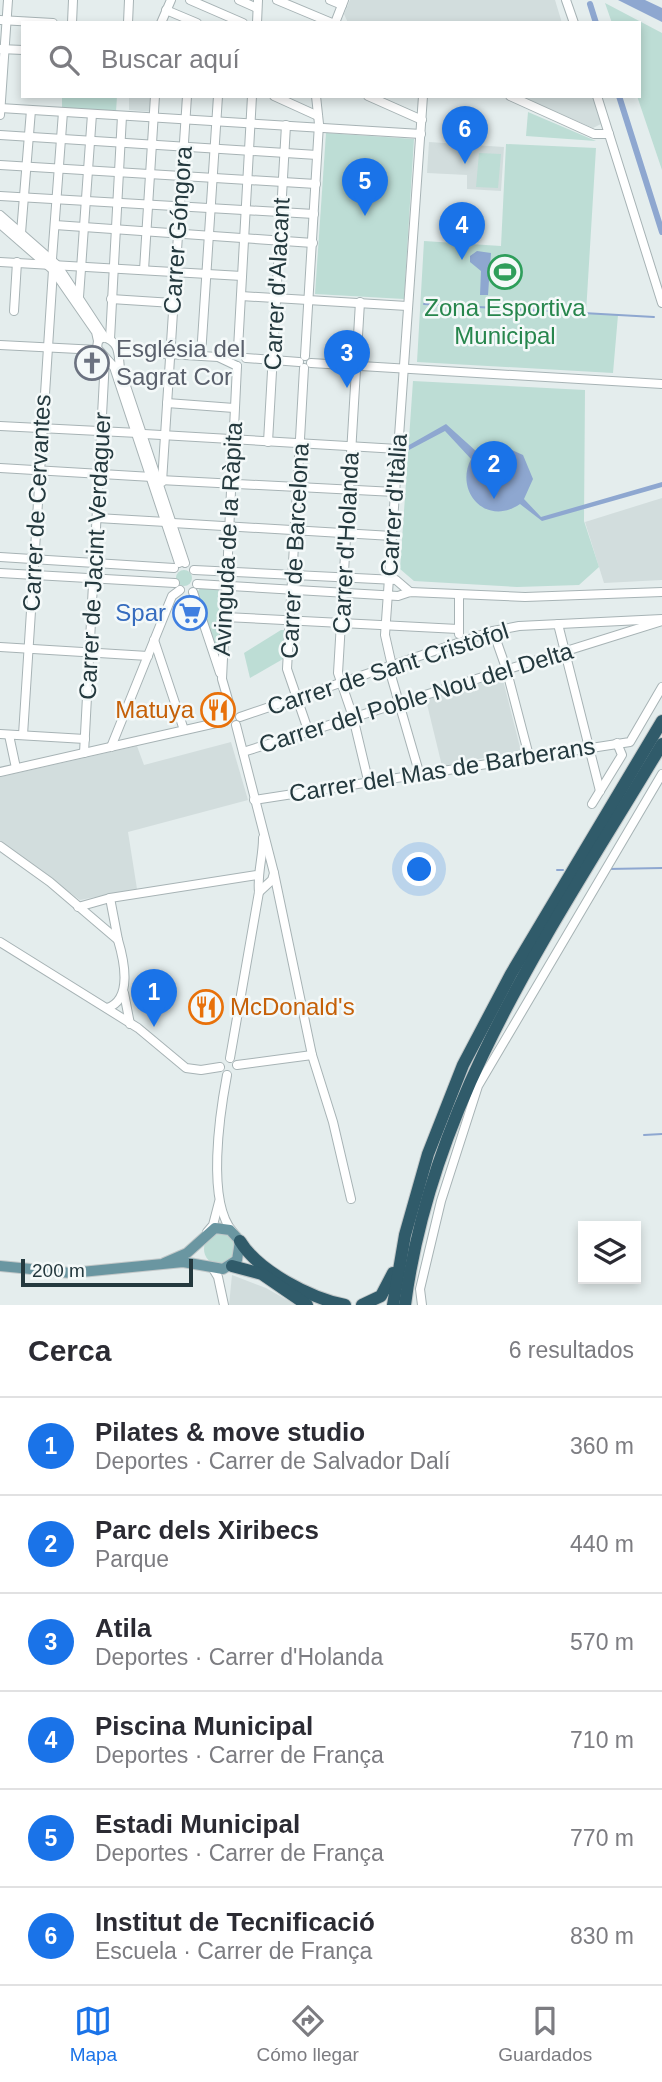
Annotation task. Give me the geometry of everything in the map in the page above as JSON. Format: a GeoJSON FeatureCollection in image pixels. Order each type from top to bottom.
{"type":"FeatureCollection","features":[{"type":"Feature","properties":{"kind":"highway"},"geometry":{"type":"LineString","coordinates":[[362,1305],[377,1298],[389,1284],[440,1120],[492,1007],[662,721]]}},
{"type":"Feature","properties":{"kind":"highway"},"geometry":{"type":"LineString","coordinates":[[406,1301],[429,1192],[473,1070],[508,1003],[662,744]]}},
{"type":"Feature","properties":{"kind":"highway"},"geometry":{"type":"LineString","coordinates":[[393,1305],[405,1235],[418,1189]]}},
{"type":"Feature","properties":{"kind":"highway"},"geometry":{"type":"LineString","coordinates":[[236,1236],[254,1262],[307,1305]]}},
{"type":"Feature","properties":{"kind":"highway"},"geometry":{"type":"LineString","coordinates":[[230,1266],[254,1271],[345,1305]]}},
{"type":"Feature","properties":{"kind":"highway"},"geometry":{"type":"LineString","coordinates":[[278,1280],[316,1305]]}},
{"type":"Feature","properties":{"kind":"main road"},"geometry":{"type":"LineString","coordinates":[[0,1266],[36,1272],[71,1273],[164,1263],[230,1266],[240,1253],[236,1236],[219,1228],[204,1236],[187,1253],[164,1263]]}},
{"type":"Feature","properties":{"kind":"main road"},"geometry":{"type":"LineString","coordinates":[[204,1236],[200,1255],[209,1266]]}},
{"type":"Feature","properties":{"kind":"street"},"geometry":{"type":"LineString","coordinates":[[0,115],[3,20],[8,0]]}},
{"type":"Feature","properties":{"kind":"street"},"geometry":{"type":"LineString","coordinates":[[72,21],[73,0]]}},
{"type":"Feature","properties":{"kind":"street"},"geometry":{"type":"LineString","coordinates":[[128,21],[130,0]]}},
{"type":"Feature","properties":{"kind":"street"},"geometry":{"type":"LineString","coordinates":[[162,21],[171,0]]}},
{"type":"Feature","properties":{"kind":"street"},"geometry":{"type":"LineString","coordinates":[[190,0],[238,21]]}},
{"type":"Feature","properties":{"kind":"street"},"geometry":{"type":"LineString","coordinates":[[239,0],[258,4]]}},
{"type":"Feature","properties":{"kind":"street"},"geometry":{"type":"LineString","coordinates":[[277,0],[329,21]]}},
{"type":"Feature","properties":{"kind":"street"},"geometry":{"type":"LineString","coordinates":[[330,0],[343,3],[335,21]]}},
{"type":"Feature","properties":{"kind":"street"},"geometry":{"type":"LineString","coordinates":[[568,1],[573,21]]}},
{"type":"Feature","properties":{"kind":"street"},"geometry":{"type":"LineString","coordinates":[[166,9],[193,21]]}},
{"type":"Feature","properties":{"kind":"street"},"geometry":{"type":"LineString","coordinates":[[3,20],[21,21]]}},
{"type":"Feature","properties":{"kind":"street"},"geometry":{"type":"LineString","coordinates":[[2,49],[21,50]]}},
{"type":"Feature","properties":{"kind":"street"},"geometry":{"type":"LineString","coordinates":[[144,270],[155,98]]}},
{"type":"Feature","properties":{"kind":"street","name":"Carrer Góngora"},"geometry":{"type":"LineString","coordinates":[[159,481],[165,435],[187,98]]}},
{"type":"Feature","properties":{"kind":"street"},"geometry":{"type":"LineString","coordinates":[[201,356],[218,98]]}},
{"type":"Feature","properties":{"kind":"street"},"geometry":{"type":"LineString","coordinates":[[113,358],[170,354],[218,357],[232,354],[243,351],[246,358],[244,363],[237,366],[232,354],[241,296],[252,98]]}},
{"type":"Feature","properties":{"kind":"street"},"geometry":{"type":"LineString","coordinates":[[278,98],[318,116]]}},
{"type":"Feature","properties":{"kind":"street","name":"Carrer de Barcelona"},"geometry":{"type":"LineString","coordinates":[[308,730],[287,669],[319,127],[316,98]]}},
{"type":"Feature","properties":{"kind":"street"},"geometry":{"type":"LineString","coordinates":[[372,98],[422,120]]}},
{"type":"Feature","properties":{"kind":"street","name":"Carrer d'Itàlia"},"geometry":{"type":"LineString","coordinates":[[419,772],[390,672],[392,666],[386,624],[423,98]]}},
{"type":"Feature","properties":{"kind":"street"},"geometry":{"type":"LineString","coordinates":[[514,98],[594,134],[608,134]]}},
{"type":"Feature","properties":{"kind":"street"},"geometry":{"type":"LineString","coordinates":[[598,98],[662,303]]}},
{"type":"Feature","properties":{"kind":"street"},"geometry":{"type":"LineString","coordinates":[[0,108],[421,134]]}},
{"type":"Feature","properties":{"kind":"street"},"geometry":{"type":"LineString","coordinates":[[21,233],[31,110]]}},
{"type":"Feature","properties":{"kind":"street","name":"Carrer de Cervantes"},"geometry":{"type":"LineString","coordinates":[[23,736],[63,112]]}},
{"type":"Feature","properties":{"kind":"street"},"geometry":{"type":"LineString","coordinates":[[79,297],[92,114]]}},
{"type":"Feature","properties":{"kind":"street"},"geometry":{"type":"LineString","coordinates":[[103,342],[111,299],[122,116]]}},
{"type":"Feature","properties":{"kind":"street","name":"Carrer d'Alacant"},"geometry":{"type":"LineString","coordinates":[[268,442],[286,125]]}},
{"type":"Feature","properties":{"kind":"street"},"geometry":{"type":"LineString","coordinates":[[0,135],[317,155]]}},
{"type":"Feature","properties":{"kind":"street"},"geometry":{"type":"LineString","coordinates":[[0,165],[316,184]]}},
{"type":"Feature","properties":{"kind":"street"},"geometry":{"type":"LineString","coordinates":[[0,196],[314,214]]}},
{"type":"Feature","properties":{"kind":"street"},"geometry":{"type":"LineString","coordinates":[[0,215],[52,264],[79,297],[113,358]]}},
{"type":"Feature","properties":{"kind":"street"},"geometry":{"type":"LineString","coordinates":[[0,223],[52,264],[113,358],[159,481],[179,565],[178,586],[111,747]]}},
{"type":"Feature","properties":{"kind":"street"},"geometry":{"type":"LineString","coordinates":[[55,225],[313,243]]}},
{"type":"Feature","properties":{"kind":"street"},"geometry":{"type":"LineString","coordinates":[[0,261],[242,276]]}},
{"type":"Feature","properties":{"kind":"street"},"geometry":{"type":"LineString","coordinates":[[14,311],[17,262]]}},
{"type":"Feature","properties":{"kind":"street"},"geometry":{"type":"LineString","coordinates":[[241,296],[407,306]]}},
{"type":"Feature","properties":{"kind":"street"},"geometry":{"type":"LineString","coordinates":[[111,299],[173,303]]}},
{"type":"Feature","properties":{"kind":"street","name":"Carrer d'Holanda"},"geometry":{"type":"LineString","coordinates":[[360,302],[338,673],[354,717],[368,780]]}},
{"type":"Feature","properties":{"kind":"street"},"geometry":{"type":"LineString","coordinates":[[0,345],[47,347],[103,342]]}},
{"type":"Feature","properties":{"kind":"street","name":"Carrer de Jacint Verdaguer"},"geometry":{"type":"LineString","coordinates":[[84,753],[103,432],[113,358]]}},
{"type":"Feature","properties":{"kind":"street"},"geometry":{"type":"LineString","coordinates":[[246,358],[662,384]]}},
{"type":"Feature","properties":{"kind":"street","name":"Avinguda de la Ràpita"},"geometry":{"type":"LineString","coordinates":[[231,710],[222,679],[237,366]]}},
{"type":"Feature","properties":{"kind":"street"},"geometry":{"type":"LineString","coordinates":[[167,403],[234,408]]}},
{"type":"Feature","properties":{"kind":"street"},"geometry":{"type":"LineString","coordinates":[[0,426],[398,449]]}},
{"type":"Feature","properties":{"kind":"street"},"geometry":{"type":"LineString","coordinates":[[0,468],[100,474],[159,481],[395,492]]}},
{"type":"Feature","properties":{"kind":"street"},"geometry":{"type":"LineString","coordinates":[[159,481],[170,523]]}},
{"type":"Feature","properties":{"kind":"street"},"geometry":{"type":"LineString","coordinates":[[97,518],[392,536]]}},
{"type":"Feature","properties":{"kind":"street"},"geometry":{"type":"LineString","coordinates":[[0,557],[179,565],[194,570],[389,580],[401,583],[410,592]]}},
{"type":"Feature","properties":{"kind":"street"},"geometry":{"type":"LineString","coordinates":[[194,570],[195,588],[222,679]]}},
{"type":"Feature","properties":{"kind":"street"},"geometry":{"type":"LineString","coordinates":[[0,573],[195,588],[226,586],[388,595],[410,592],[525,597],[662,592]]}},
{"type":"Feature","properties":{"kind":"street"},"geometry":{"type":"LineString","coordinates":[[459,596],[458,629],[461,641]]}},
{"type":"Feature","properties":{"kind":"street"},"geometry":{"type":"LineString","coordinates":[[225,617],[458,629]]}},
{"type":"Feature","properties":{"kind":"street","name":"Carrer de Sant Cristòfol"},"geometry":{"type":"LineString","coordinates":[[238,721],[493,631],[558,624],[662,620]]}},
{"type":"Feature","properties":{"kind":"street","name":"Carrer del Poble Nou del Delta"},"geometry":{"type":"LineString","coordinates":[[243,752],[662,620]]}},
{"type":"Feature","properties":{"kind":"street"},"geometry":{"type":"LineString","coordinates":[[558,624],[600,791]]}},
{"type":"Feature","properties":{"kind":"street","name":"Carrer del Poble Nou del Delta"},"geometry":{"type":"LineString","coordinates":[[558,624],[568,640],[590,643]]}},
{"type":"Feature","properties":{"kind":"street"},"geometry":{"type":"LineString","coordinates":[[493,631],[506,668],[529,756]]}},
{"type":"Feature","properties":{"kind":"street"},"geometry":{"type":"LineString","coordinates":[[154,640],[184,730]]}},
{"type":"Feature","properties":{"kind":"street"},"geometry":{"type":"LineString","coordinates":[[0,647],[148,656]]}},
{"type":"Feature","properties":{"kind":"street","name":"Carrer del Mas de Barberans"},"geometry":{"type":"LineString","coordinates":[[254,800],[419,772],[630,742],[662,687]]}},
{"type":"Feature","properties":{"kind":"street"},"geometry":{"type":"LineString","coordinates":[[225,720],[225,715],[231,710],[238,712],[243,752],[278,891],[312,1055],[351,1199]]}},
{"type":"Feature","properties":{"kind":"street"},"geometry":{"type":"LineString","coordinates":[[0,772],[225,720]]}},
{"type":"Feature","properties":{"kind":"street"},"geometry":{"type":"LineString","coordinates":[[225,720],[230,725],[238,721]]}},
{"type":"Feature","properties":{"kind":"street"},"geometry":{"type":"LineString","coordinates":[[16,768],[5,734],[85,739]]}},
{"type":"Feature","properties":{"kind":"street"},"geometry":{"type":"LineString","coordinates":[[592,804],[622,755],[617,743]]}},
{"type":"Feature","properties":{"kind":"street"},"geometry":{"type":"LineString","coordinates":[[422,1305],[420,1289],[442,1201],[478,1086],[662,774]]}},
{"type":"Feature","properties":{"kind":"street"},"geometry":{"type":"LineString","coordinates":[[596,776],[607,780]]}},
{"type":"Feature","properties":{"kind":"street"},"geometry":{"type":"LineString","coordinates":[[230,1058],[259,892],[258,874],[263,838]]}},
{"type":"Feature","properties":{"kind":"street"},"geometry":{"type":"LineString","coordinates":[[0,846],[19,858],[118,940]]}},
{"type":"Feature","properties":{"kind":"street"},"geometry":{"type":"LineString","coordinates":[[78,907],[110,898],[258,874],[267,866],[273,871]]}},
{"type":"Feature","properties":{"kind":"street"},"geometry":{"type":"LineString","coordinates":[[259,892],[269,883],[273,871]]}},
{"type":"Feature","properties":{"kind":"street"},"geometry":{"type":"LineString","coordinates":[[258,874],[278,891]]}},
{"type":"Feature","properties":{"kind":"street"},"geometry":{"type":"LineString","coordinates":[[110,898],[130,1024]]}},
{"type":"Feature","properties":{"kind":"street"},"geometry":{"type":"LineString","coordinates":[[0,943],[107,1008],[160,1044],[186,1068],[220,1068]]}},
{"type":"Feature","properties":{"kind":"street"},"geometry":{"type":"LineString","coordinates":[[107,1008],[119,1001],[124,991]]}},
{"type":"Feature","properties":{"kind":"street"},"geometry":{"type":"LineString","coordinates":[[220,1068],[224,1059],[230,1058],[239,1065],[312,1055]]}},
{"type":"Feature","properties":{"kind":"street"},"geometry":{"type":"LineString","coordinates":[[227,1075],[235,1073],[239,1065]]}},
{"type":"Feature","properties":{"kind":"street"},"geometry":{"type":"LineString","coordinates":[[220,1068],[227,1075]]}},
{"type":"Feature","properties":{"kind":"street"},"geometry":{"type":"LineString","coordinates":[[204,1236],[218,1212],[217,1142],[227,1075]]}},
{"type":"Feature","properties":{"kind":"street"},"geometry":{"type":"LineString","coordinates":[[219,1192],[224,1216],[236,1236]]}},
{"type":"Feature","properties":{"kind":"street"},"geometry":{"type":"LineString","coordinates":[[209,1266],[218,1277],[223,1303]]}},
{"type":"Feature","properties":{"kind":"street"},"geometry":{"type":"LineString","coordinates":[[223,1303],[224,1280],[230,1266]]}},
{"type":"Feature","properties":{"kind":"shaded area"},"geometry":{"type":"Polygon","coordinates":[[[350,0],[555,0],[561,21],[347,21],[344,14],[350,0]]]}},
{"type":"Feature","properties":{"kind":"shaded area"},"geometry":{"type":"Polygon","coordinates":[[[129,98],[154,98],[154,112],[129,110],[129,98]]]}},
{"type":"Feature","properties":{"kind":"shaded area"},"geometry":{"type":"Polygon","coordinates":[[[525,98],[594,98],[601,124],[593,128],[525,98]]]}},
{"type":"Feature","properties":{"kind":"shaded area"},"geometry":{"type":"Polygon","coordinates":[[[429,142],[504,147],[501,191],[467,189],[467,175],[427,173],[429,142]]]}},
{"type":"Feature","properties":{"kind":"shaded area"},"geometry":{"type":"Polygon","coordinates":[[[662,498],[662,580],[604,583],[585,522],[662,498]]]}},
{"type":"Feature","properties":{"kind":"shaded area"},"geometry":{"type":"Polygon","coordinates":[[[502,676],[521,751],[442,766],[426,700],[502,676]]]}},
{"type":"Feature","properties":{"kind":"shaded area"},"geometry":{"type":"Polygon","coordinates":[[[231,742],[248,800],[128,832],[137,889],[80,900],[0,841],[0,777],[137,746],[144,765],[231,742]]]}},
{"type":"Feature","properties":{"kind":"shaded area"},"geometry":{"type":"Polygon","coordinates":[[[232,1275],[266,1288],[296,1305],[229,1305],[232,1275]]]}},
{"type":"Feature","properties":{"kind":"green space"},"geometry":{"type":"Polygon","coordinates":[[[605,3],[639,21],[611,21],[605,3]]]}},
{"type":"Feature","properties":{"kind":"green space"},"geometry":{"type":"Polygon","coordinates":[[[641,22],[662,33],[662,170],[638,98],[641,98],[641,22]]]}},
{"type":"Feature","properties":{"kind":"green space"},"geometry":{"type":"Polygon","coordinates":[[[62,98],[117,98],[116,112],[62,109],[62,98]]]}},
{"type":"Feature","properties":{"kind":"green space"},"geometry":{"type":"Polygon","coordinates":[[[528,112],[596,141],[526,136],[528,112]]]}},
{"type":"Feature","properties":{"kind":"green space"},"geometry":{"type":"Polygon","coordinates":[[[326,133],[414,139],[404,299],[315,294],[326,133]]]}},
{"type":"Feature","properties":{"kind":"green space","name":"Zona Esportiva Municipal"},"geometry":{"type":"Polygon","coordinates":[[[506,144],[596,148],[586,313],[618,315],[613,373],[417,362],[424,241],[501,246],[506,144]]]}},
{"type":"Feature","properties":{"kind":"green space"},"geometry":{"type":"Polygon","coordinates":[[[479,153],[501,154],[498,188],[476,187],[479,153]]]}},
{"type":"Feature","properties":{"kind":"green space"},"geometry":{"type":"Polygon","coordinates":[[[413,381],[585,390],[584,521],[599,567],[579,585],[517,587],[414,581],[400,569],[413,381]]]}},
{"type":"Feature","properties":{"kind":"green space"},"geometry":{"type":"Polygon","coordinates":[[[181,570],[187,570],[192,578],[190,584],[181,586],[176,581],[176,575],[181,570]]]}},
{"type":"Feature","properties":{"kind":"green space"},"geometry":{"type":"Polygon","coordinates":[[[201,587],[219,589],[219,663],[196,594],[201,587]]]}},
{"type":"Feature","properties":{"kind":"green space"},"geometry":{"type":"Polygon","coordinates":[[[284,630],[283,659],[250,678],[244,653],[284,630]]]}},
{"type":"Feature","properties":{"kind":"green space"},"geometry":{"type":"Polygon","coordinates":[[[220,1233],[231,1238],[236,1249],[231,1260],[220,1265],[209,1260],[204,1249],[209,1238],[220,1233]]]}},
{"type":"Feature","properties":{"kind":"water"},"geometry":{"type":"Polygon","coordinates":[[[618,0],[645,0],[662,8],[662,22],[618,0]]]}},
{"type":"Feature","properties":{"kind":"water"},"geometry":{"type":"Polygon","coordinates":[[[477,251],[491,253],[488,295],[480,295],[481,271],[470,262],[470,256],[477,251]]]}},
{"type":"Feature","properties":{"kind":"water"},"geometry":{"type":"Polygon","coordinates":[[[446,424],[477,452],[499,444],[523,455],[533,479],[524,499],[541,517],[662,482],[662,487],[542,521],[520,504],[508,510],[486,509],[470,494],[467,471],[471,459],[445,431],[409,450],[409,445],[446,424]]]}},
{"type":"Feature","properties":{"kind":"waterway"},"geometry":{"type":"LineString","coordinates":[[590,4],[595,21]]}},
{"type":"Feature","properties":{"kind":"waterway"},"geometry":{"type":"LineString","coordinates":[[620,98],[662,232]]}},
{"type":"Feature","properties":{"kind":"waterway"},"geometry":{"type":"LineString","coordinates":[[424,304],[654,317]]}},
{"type":"Feature","properties":{"kind":"waterway"},"geometry":{"type":"LineString","coordinates":[[608,869],[662,868]]}},
{"type":"Feature","properties":{"kind":"waterway"},"geometry":{"type":"LineString","coordinates":[[557,870],[563,870]]}},
{"type":"Feature","properties":{"kind":"waterway"},"geometry":{"type":"LineString","coordinates":[[644,1135],[662,1134]]}},
{"type":"Feature","properties":{"kind":"place","name":"Institut de Tecnificació"},"geometry":{"type":"Point","coordinates":[465,164]}},
{"type":"Feature","properties":{"kind":"place","name":"Estadi Municipal"},"geometry":{"type":"Point","coordinates":[365,216]}},
{"type":"Feature","properties":{"kind":"place","name":"Piscina Municipal"},"geometry":{"type":"Point","coordinates":[462,260]}},
{"type":"Feature","properties":{"kind":"place","name":"Zona Esportiva Municipal"},"geometry":{"type":"Point","coordinates":[505,272]}},
{"type":"Feature","properties":{"kind":"place","name":"Església del Sagrat Cor"},"geometry":{"type":"Point","coordinates":[92,363]}},
{"type":"Feature","properties":{"kind":"place","name":"Atila"},"geometry":{"type":"Point","coordinates":[347,388]}},
{"type":"Feature","properties":{"kind":"place","name":"Parc dels Xiribecs"},"geometry":{"type":"Point","coordinates":[494,499]}},
{"type":"Feature","properties":{"kind":"place","name":"Spar"},"geometry":{"type":"Point","coordinates":[190,613]}},
{"type":"Feature","properties":{"kind":"place","name":"Matuya"},"geometry":{"type":"Point","coordinates":[218,710]}},
{"type":"Feature","properties":{"kind":"place","name":"McDonald's"},"geometry":{"type":"Point","coordinates":[206,1007]}},
{"type":"Feature","properties":{"kind":"place","name":"Pilates & move studio"},"geometry":{"type":"Point","coordinates":[154,1027]}}]}
